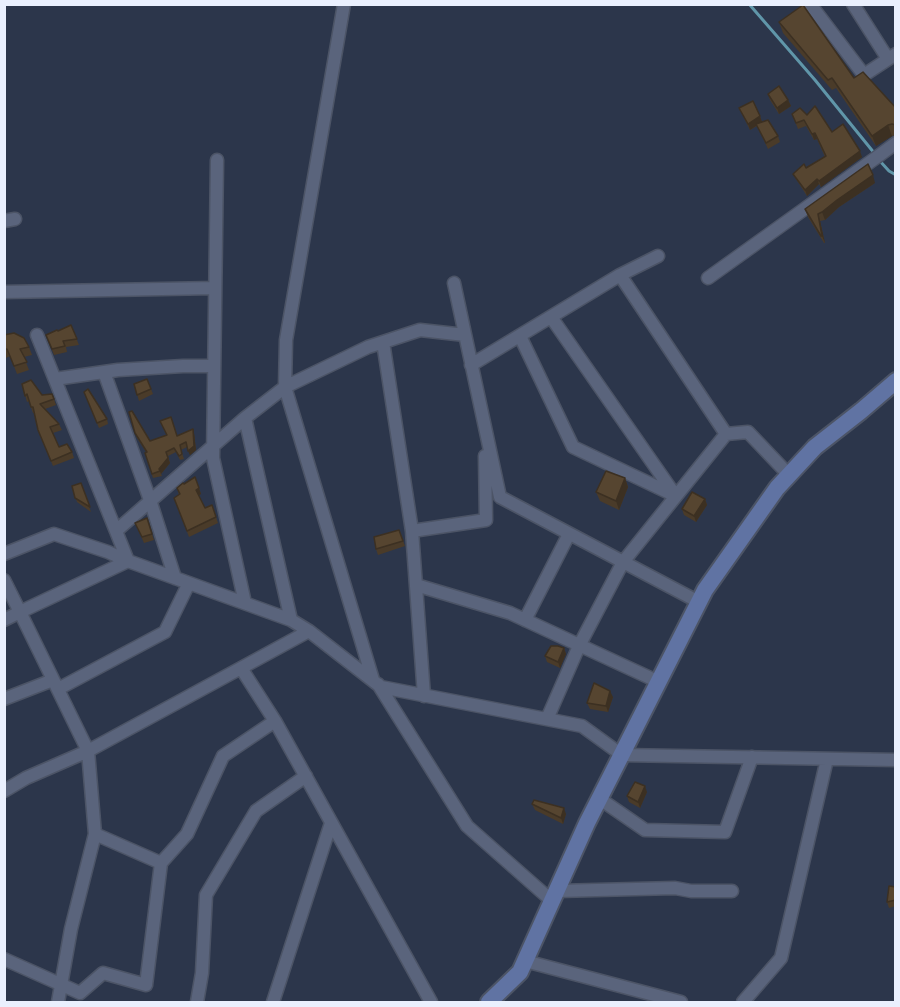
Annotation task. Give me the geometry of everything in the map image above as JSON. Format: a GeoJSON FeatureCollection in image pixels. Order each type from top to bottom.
{"type":"FeatureCollection","features":[{"type":"Feature","properties":{"kind":"main road"},"geometry":{"type":"LineString","coordinates":[[489,1002],[520,972],[600,799],[705,590],[789,475],[815,447],[896,381]]}},
{"type":"Feature","properties":{"kind":"street"},"geometry":{"type":"LineString","coordinates":[[344,4],[286,340],[285,387],[375,682],[468,826],[555,896],[675,888],[691,891],[732,891]]}},
{"type":"Feature","properties":{"kind":"street"},"geometry":{"type":"LineString","coordinates":[[810,4],[864,75],[892,57],[853,4]]}},
{"type":"Feature","properties":{"kind":"street"},"geometry":{"type":"LineString","coordinates":[[708,278],[896,142]]}},
{"type":"Feature","properties":{"kind":"street"},"geometry":{"type":"LineString","coordinates":[[217,160],[213,458],[245,603]]}},
{"type":"Feature","properties":{"kind":"street"},"geometry":{"type":"LineString","coordinates":[[471,365],[620,275],[658,256]]}},
{"type":"Feature","properties":{"kind":"street"},"geometry":{"type":"LineString","coordinates":[[620,275],[726,434]]}},
{"type":"Feature","properties":{"kind":"street"},"geometry":{"type":"LineString","coordinates":[[454,283],[500,497],[699,602]]}},
{"type":"Feature","properties":{"kind":"street"},"geometry":{"type":"LineString","coordinates":[[4,292],[215,288]]}},
{"type":"Feature","properties":{"kind":"street"},"geometry":{"type":"LineString","coordinates":[[551,317],[676,496]]}},
{"type":"Feature","properties":{"kind":"street"},"geometry":{"type":"LineString","coordinates":[[116,531],[244,418],[285,387],[368,347],[420,330],[465,334]]}},
{"type":"Feature","properties":{"kind":"street"},"geometry":{"type":"LineString","coordinates":[[38,335],[128,561]]}},
{"type":"Feature","properties":{"kind":"street"},"geometry":{"type":"LineString","coordinates":[[520,336],[573,447],[676,496]]}},
{"type":"Feature","properties":{"kind":"street"},"geometry":{"type":"LineString","coordinates":[[382,342],[412,531],[424,696]]}},
{"type":"Feature","properties":{"kind":"street"},"geometry":{"type":"LineString","coordinates":[[55,379],[118,370],[214,366]]}},
{"type":"Feature","properties":{"kind":"street"},"geometry":{"type":"LineString","coordinates":[[104,372],[175,578]]}},
{"type":"Feature","properties":{"kind":"street"},"geometry":{"type":"LineString","coordinates":[[244,418],[291,620]]}},
{"type":"Feature","properties":{"kind":"street"},"geometry":{"type":"LineString","coordinates":[[412,531],[486,520],[484,426]]}},
{"type":"Feature","properties":{"kind":"street"},"geometry":{"type":"LineString","coordinates":[[547,719],[580,645],[623,562],[726,434],[748,432],[789,475]]}},
{"type":"Feature","properties":{"kind":"street"},"geometry":{"type":"LineString","coordinates":[[4,554],[54,534],[291,620],[309,631],[381,687],[582,726],[622,755],[896,760]]}},
{"type":"Feature","properties":{"kind":"street"},"geometry":{"type":"LineString","coordinates":[[525,620],[569,534]]}},
{"type":"Feature","properties":{"kind":"street"},"geometry":{"type":"LineString","coordinates":[[4,620],[128,561]]}},
{"type":"Feature","properties":{"kind":"street"},"geometry":{"type":"LineString","coordinates":[[4,580],[88,751],[95,834],[71,929],[63,985],[58,1002]]}},
{"type":"Feature","properties":{"kind":"street"},"geometry":{"type":"LineString","coordinates":[[4,699],[56,685],[165,632],[189,584]]}},
{"type":"Feature","properties":{"kind":"street"},"geometry":{"type":"LineString","coordinates":[[416,585],[510,613],[659,682]]}},
{"type":"Feature","properties":{"kind":"street"},"geometry":{"type":"LineString","coordinates":[[4,791],[26,778],[88,751],[309,631]]}},
{"type":"Feature","properties":{"kind":"street"},"geometry":{"type":"LineString","coordinates":[[241,668],[275,721],[431,1002]]}},
{"type":"Feature","properties":{"kind":"street"},"geometry":{"type":"LineString","coordinates":[[4,959],[80,993],[103,973],[146,984],[161,863],[188,834],[223,756],[275,721]]}},
{"type":"Feature","properties":{"kind":"street"},"geometry":{"type":"LineString","coordinates":[[600,799],[645,830],[725,832],[752,758]]}},
{"type":"Feature","properties":{"kind":"street"},"geometry":{"type":"LineString","coordinates":[[743,1002],[781,958],[827,759]]}},
{"type":"Feature","properties":{"kind":"street"},"geometry":{"type":"LineString","coordinates":[[197,1002],[202,973],[206,896],[256,811],[306,776]]}},
{"type":"Feature","properties":{"kind":"street"},"geometry":{"type":"LineString","coordinates":[[273,1002],[332,823]]}},
{"type":"Feature","properties":{"kind":"street"},"geometry":{"type":"LineString","coordinates":[[95,834],[161,863]]}},
{"type":"Feature","properties":{"kind":"street"},"geometry":{"type":"LineString","coordinates":[[525,961],[681,1002]]}},
{"type":"Feature","properties":{"kind":"building"},"geometry":{"type":"Polygon","coordinates":[[[803,5],[854,78],[863,72],[896,108],[896,125],[888,125],[872,136],[832,78],[828,80],[779,22],[803,5]]]}},
{"type":"Feature","properties":{"kind":"building"},"geometry":{"type":"Polygon","coordinates":[[[779,86],[788,100],[777,108],[768,94],[779,86]]]}},
{"type":"Feature","properties":{"kind":"building"},"geometry":{"type":"Polygon","coordinates":[[[753,101],[760,116],[748,124],[739,108],[753,101]]]}},
{"type":"Feature","properties":{"kind":"building"},"geometry":{"type":"Polygon","coordinates":[[[815,106],[832,132],[843,124],[860,151],[819,181],[817,179],[805,190],[793,174],[804,164],[806,168],[826,156],[815,133],[812,134],[804,120],[796,123],[792,114],[800,108],[807,115],[815,106]]]}},
{"type":"Feature","properties":{"kind":"building"},"geometry":{"type":"Polygon","coordinates":[[[768,120],[778,136],[766,143],[756,124],[768,120]]]}},
{"type":"Feature","properties":{"kind":"building"},"geometry":{"type":"Polygon","coordinates":[[[868,164],[873,175],[818,214],[821,236],[805,209],[868,164]]]}},
{"type":"Feature","properties":{"kind":"building"},"geometry":{"type":"Polygon","coordinates":[[[71,325],[77,339],[63,341],[65,346],[52,349],[46,335],[71,325]]]}},
{"type":"Feature","properties":{"kind":"building"},"geometry":{"type":"Polygon","coordinates":[[[14,333],[24,338],[29,347],[20,349],[27,362],[14,366],[7,349],[4,350],[4,335],[14,333]]]}},
{"type":"Feature","properties":{"kind":"building"},"geometry":{"type":"Polygon","coordinates":[[[147,379],[151,389],[137,395],[134,384],[147,379]]]}},
{"type":"Feature","properties":{"kind":"building"},"geometry":{"type":"Polygon","coordinates":[[[31,380],[42,395],[52,394],[54,399],[40,404],[59,424],[50,427],[59,447],[67,444],[72,452],[51,461],[38,430],[33,407],[31,407],[27,394],[25,396],[22,384],[31,380]]]}},
{"type":"Feature","properties":{"kind":"building"},"geometry":{"type":"Polygon","coordinates":[[[88,389],[107,419],[97,423],[84,392],[88,389]]]}},
{"type":"Feature","properties":{"kind":"building"},"geometry":{"type":"Polygon","coordinates":[[[132,411],[150,441],[167,435],[160,421],[171,417],[177,436],[193,429],[194,446],[188,451],[186,442],[180,445],[182,454],[179,456],[174,448],[166,452],[168,458],[159,469],[160,471],[152,474],[145,453],[147,452],[135,433],[129,412],[132,411]]]}},
{"type":"Feature","properties":{"kind":"building"},"geometry":{"type":"Polygon","coordinates":[[[606,471],[625,478],[616,501],[596,492],[606,471]]]}},
{"type":"Feature","properties":{"kind":"building"},"geometry":{"type":"Polygon","coordinates":[[[195,477],[199,488],[196,490],[205,508],[212,505],[216,517],[187,531],[174,498],[180,494],[177,488],[195,477]]]}},
{"type":"Feature","properties":{"kind":"building"},"geometry":{"type":"Polygon","coordinates":[[[81,483],[90,507],[75,498],[72,486],[81,483]]]}},
{"type":"Feature","properties":{"kind":"building"},"geometry":{"type":"Polygon","coordinates":[[[692,492],[705,499],[694,516],[682,509],[692,492]]]}},
{"type":"Feature","properties":{"kind":"building"},"geometry":{"type":"Polygon","coordinates":[[[147,518],[152,534],[142,537],[135,523],[147,518]]]}},
{"type":"Feature","properties":{"kind":"building"},"geometry":{"type":"Polygon","coordinates":[[[399,530],[403,541],[376,549],[374,537],[399,530]]]}},
{"type":"Feature","properties":{"kind":"building"},"geometry":{"type":"Polygon","coordinates":[[[551,646],[564,648],[558,662],[545,656],[551,646]]]}},
{"type":"Feature","properties":{"kind":"building"},"geometry":{"type":"Polygon","coordinates":[[[594,683],[610,691],[606,706],[587,703],[594,683]]]}},
{"type":"Feature","properties":{"kind":"building"},"geometry":{"type":"Polygon","coordinates":[[[635,782],[645,786],[638,802],[627,796],[635,782]]]}},
{"type":"Feature","properties":{"kind":"building"},"geometry":{"type":"Polygon","coordinates":[[[534,800],[564,808],[561,818],[532,804],[534,800]]]}},
{"type":"Feature","properties":{"kind":"building"},"geometry":{"type":"Polygon","coordinates":[[[889,886],[896,887],[896,900],[887,902],[889,886]]]}},
{"type":"Feature","properties":{"kind":"waterway"},"geometry":{"type":"LineString","coordinates":[[749,4],[875,154]]}},
{"type":"Feature","properties":{"kind":"waterway"},"geometry":{"type":"LineString","coordinates":[[879,160],[896,175]]}}]}
